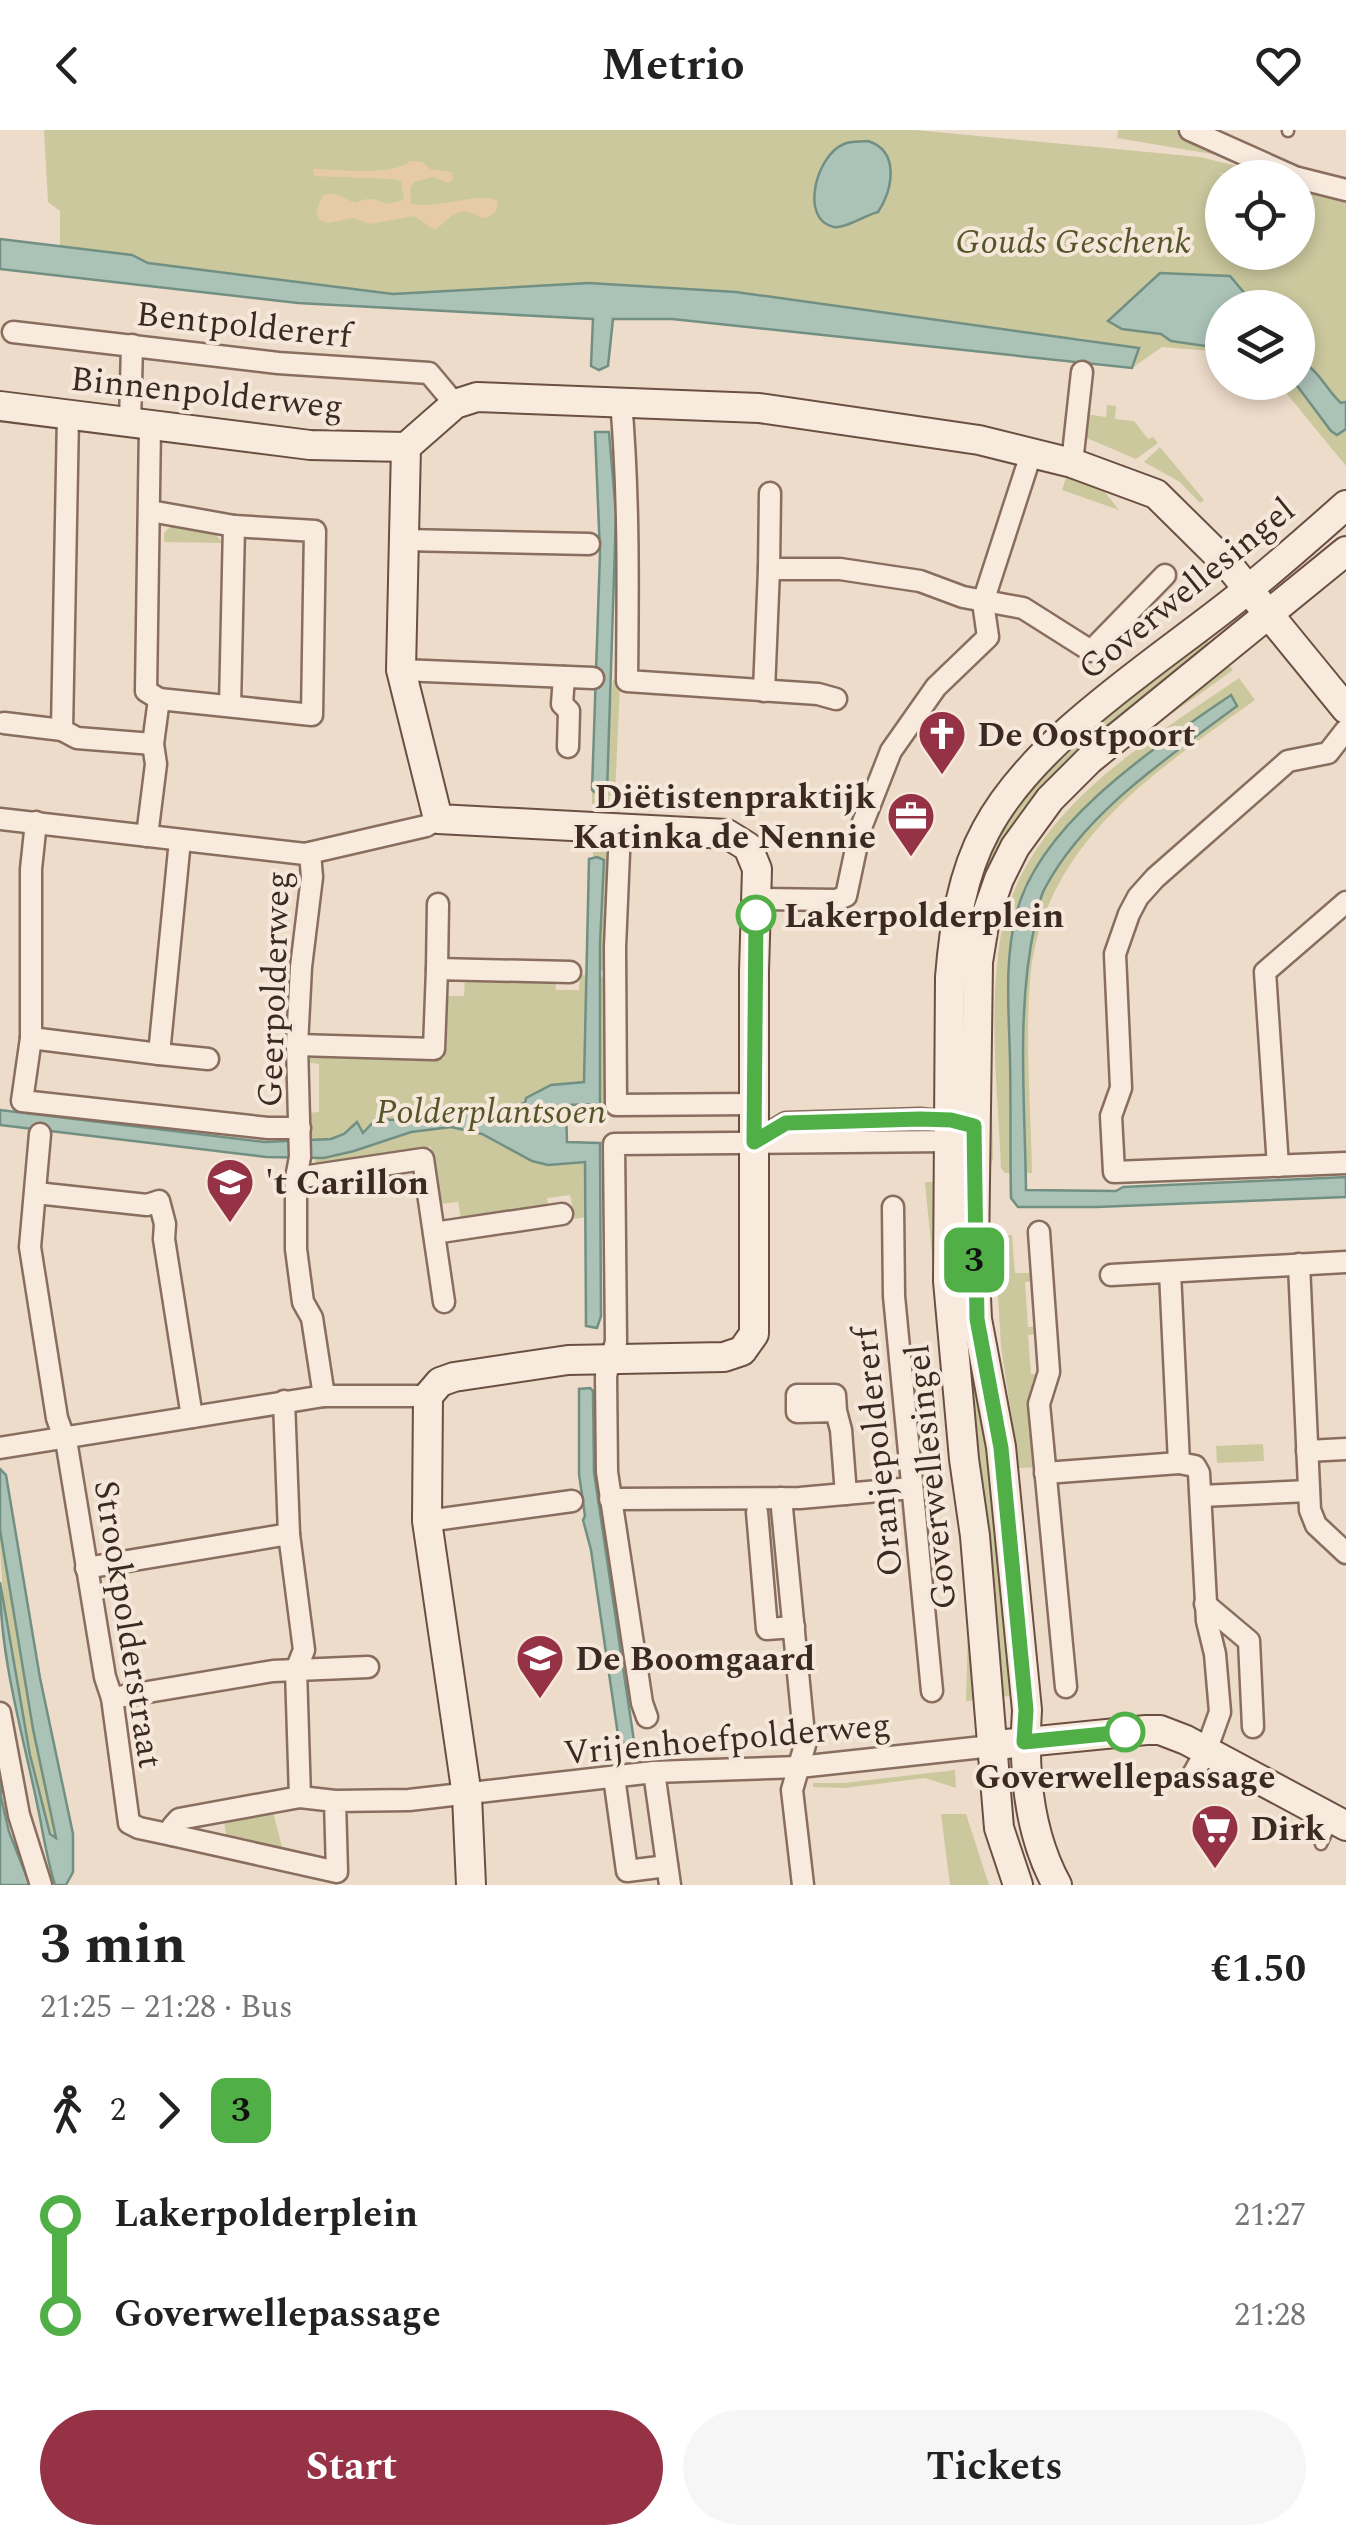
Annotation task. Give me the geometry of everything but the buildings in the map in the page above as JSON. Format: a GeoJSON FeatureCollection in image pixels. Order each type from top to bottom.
{"type":"FeatureCollection","features":[{"type":"Feature","properties":{"kind":"street"},"geometry":{"type":"LineString","coordinates":[[1190,130],[1257,160]]}},
{"type":"Feature","properties":{"kind":"street"},"geometry":{"type":"LineString","coordinates":[[1315,182],[1346,190]]}},
{"type":"Feature","properties":{"kind":"street","name":"Bentpoldererf"},"geometry":{"type":"LineString","coordinates":[[13,332],[278,363],[429,372],[455,404]]}},
{"type":"Feature","properties":{"kind":"street"},"geometry":{"type":"LineString","coordinates":[[132,345],[150,511],[146,691],[158,700],[312,714],[315,531],[234,526],[150,511]]}},
{"type":"Feature","properties":{"kind":"street"},"geometry":{"type":"LineString","coordinates":[[1072,463],[1082,372]]}},
{"type":"Feature","properties":{"kind":"street"},"geometry":{"type":"LineString","coordinates":[[438,819],[401,670],[406,447],[455,404],[477,397],[759,408],[1032,451],[1072,463],[1156,494],[1230,567],[1240,595],[1260,620],[1346,708]]}},
{"type":"Feature","properties":{"kind":"street"},"geometry":{"type":"LineString","coordinates":[[622,401],[622,452],[630,513],[627,682],[836,698]]}},
{"type":"Feature","properties":{"kind":"street","name":"Binnenpolderweg"},"geometry":{"type":"LineString","coordinates":[[0,406],[310,445],[406,447]]}},
{"type":"Feature","properties":{"kind":"street"},"geometry":{"type":"LineString","coordinates":[[62,730],[68,416]]}},
{"type":"Feature","properties":{"kind":"street"},"geometry":{"type":"LineString","coordinates":[[757,899],[836,900],[846,896],[860,830],[884,763],[936,687],[988,637],[983,602],[1032,451]]}},
{"type":"Feature","properties":{"kind":"street"},"geometry":{"type":"LineString","coordinates":[[764,691],[770,493]]}},
{"type":"Feature","properties":{"kind":"street","name":"Goverwellesingel"},"geometry":{"type":"LineString","coordinates":[[1057,1885],[1036,1834],[1024,1742],[1026,1710],[1001,1448],[977,1319],[958,1129],[952,948],[969,868],[988,825],[1030,768],[1346,505]]}},
{"type":"Feature","properties":{"kind":"street"},"geometry":{"type":"LineString","coordinates":[[230,706],[234,526]]}},
{"type":"Feature","properties":{"kind":"street"},"geometry":{"type":"LineString","coordinates":[[404,540],[588,544]]}},
{"type":"Feature","properties":{"kind":"street","name":"Goverwellesingel"},"geometry":{"type":"LineString","coordinates":[[1018,1885],[999,1828],[976,1536],[964,1459],[948,1281],[958,1129],[981,940],[991,900],[1015,848],[1050,799],[1089,760],[1346,552]]}},
{"type":"Feature","properties":{"kind":"street"},"geometry":{"type":"LineString","coordinates":[[769,568],[840,569],[920,581],[983,602],[1037,614],[1090,651],[1165,576]]}},
{"type":"Feature","properties":{"kind":"street"},"geometry":{"type":"LineString","coordinates":[[1260,620],[1286,667],[1346,720]]}},
{"type":"Feature","properties":{"kind":"street"},"geometry":{"type":"LineString","coordinates":[[401,670],[593,678]]}},
{"type":"Feature","properties":{"kind":"street"},"geometry":{"type":"LineString","coordinates":[[564,677],[562,704],[569,711],[568,747]]}},
{"type":"Feature","properties":{"kind":"street"},"geometry":{"type":"LineString","coordinates":[[147,836],[156,764],[153,744],[158,700]]}},
{"type":"Feature","properties":{"kind":"street"},"geometry":{"type":"LineString","coordinates":[[4,723],[62,730],[76,738],[153,744]]}},
{"type":"Feature","properties":{"kind":"street"},"geometry":{"type":"LineString","coordinates":[[1346,730],[1328,754],[1288,761],[1156,878],[1129,914],[1115,954],[1121,1088],[1110,1116],[1114,1172],[1346,1163]]}},
{"type":"Feature","properties":{"kind":"street"},"geometry":{"type":"LineString","coordinates":[[0,819],[310,854],[426,826],[438,819],[719,833],[736,837],[756,861],[754,1334],[742,1350],[724,1357],[568,1360],[454,1377],[440,1382],[428,1396],[427,1521],[467,1796],[470,1885]]}},
{"type":"Feature","properties":{"kind":"street"},"geometry":{"type":"LineString","coordinates":[[36,822],[31,869],[31,1038],[22,1101],[268,1128],[300,1142]]}},
{"type":"Feature","properties":{"kind":"street"},"geometry":{"type":"LineString","coordinates":[[620,829],[615,960],[616,1105],[754,1104]]}},
{"type":"Feature","properties":{"kind":"street"},"geometry":{"type":"LineString","coordinates":[[159,1054],[180,840]]}},
{"type":"Feature","properties":{"kind":"street","name":"Geerpolderweg"},"geometry":{"type":"LineString","coordinates":[[296,1178],[300,1142],[296,1045],[312,871],[310,854]]}},
{"type":"Feature","properties":{"kind":"street"},"geometry":{"type":"LineString","coordinates":[[1278,1166],[1265,972],[1346,902]]}},
{"type":"Feature","properties":{"kind":"street"},"geometry":{"type":"LineString","coordinates":[[296,1045],[434,1050],[438,904]]}},
{"type":"Feature","properties":{"kind":"street"},"geometry":{"type":"LineString","coordinates":[[437,968],[570,972]]}},
{"type":"Feature","properties":{"kind":"street"},"geometry":{"type":"LineString","coordinates":[[31,1038],[208,1059]]}},
{"type":"Feature","properties":{"kind":"street"},"geometry":{"type":"LineString","coordinates":[[647,1717],[607,1472],[606,1375],[616,1342],[614,1144],[754,1142],[786,1123],[958,1129]]}},
{"type":"Feature","properties":{"kind":"street","name":"Strookpolderstraat"},"geometry":{"type":"LineString","coordinates":[[40,1134],[30,1247],[56,1418],[64,1437],[112,1698],[129,1822],[172,1836]]}},
{"type":"Feature","properties":{"kind":"street"},"geometry":{"type":"LineString","coordinates":[[324,1396],[296,1250],[296,1178],[423,1159],[444,1302]]}},
{"type":"Feature","properties":{"kind":"street"},"geometry":{"type":"LineString","coordinates":[[36,1193],[148,1205],[158,1201],[165,1224],[192,1417]]}},
{"type":"Feature","properties":{"kind":"street","name":"Oranjepoldererf"},"geometry":{"type":"LineString","coordinates":[[893,1207],[894,1296],[932,1691]]}},
{"type":"Feature","properties":{"kind":"street"},"geometry":{"type":"LineString","coordinates":[[434,1233],[562,1214]]}},
{"type":"Feature","properties":{"kind":"street"},"geometry":{"type":"LineString","coordinates":[[1039,1232],[1048,1372],[1039,1404],[1066,1688]]}},
{"type":"Feature","properties":{"kind":"street"},"geometry":{"type":"LineString","coordinates":[[1111,1275],[1346,1262]]}},
{"type":"Feature","properties":{"kind":"street"},"geometry":{"type":"LineString","coordinates":[[1299,1264],[1308,1492],[1313,1520],[1346,1553]]}},
{"type":"Feature","properties":{"kind":"street"},"geometry":{"type":"LineString","coordinates":[[1170,1272],[1179,1462]]}},
{"type":"Feature","properties":{"kind":"street"},"geometry":{"type":"LineString","coordinates":[[0,1448],[324,1396],[428,1396]]}},
{"type":"Feature","properties":{"kind":"street"},"geometry":{"type":"LineString","coordinates":[[284,1401],[289,1534],[304,1650],[296,1670],[300,1797]]}},
{"type":"Feature","properties":{"kind":"street"},"geometry":{"type":"LineString","coordinates":[[836,1412],[846,1494]]}},
{"type":"Feature","properties":{"kind":"street"},"geometry":{"type":"LineString","coordinates":[[1307,1450],[1346,1449]]}},
{"type":"Feature","properties":{"kind":"street"},"geometry":{"type":"LineString","coordinates":[[1045,1473],[1179,1462],[1195,1466],[1199,1473],[1205,1604],[1220,1712],[1191,1778]]}},
{"type":"Feature","properties":{"kind":"street"},"geometry":{"type":"LineString","coordinates":[[610,1499],[781,1498],[912,1488]]}},
{"type":"Feature","properties":{"kind":"street"},"geometry":{"type":"LineString","coordinates":[[1201,1496],[1308,1492]]}},
{"type":"Feature","properties":{"kind":"street"},"geometry":{"type":"LineString","coordinates":[[781,1498],[806,1745],[792,1790],[803,1885]]}},
{"type":"Feature","properties":{"kind":"street"},"geometry":{"type":"LineString","coordinates":[[427,1521],[572,1502]]}},
{"type":"Feature","properties":{"kind":"street"},"geometry":{"type":"LineString","coordinates":[[757,1512],[767,1629],[794,1626]]}},
{"type":"Feature","properties":{"kind":"street"},"geometry":{"type":"LineString","coordinates":[[86,1568],[289,1534]]}},
{"type":"Feature","properties":{"kind":"street"},"geometry":{"type":"LineString","coordinates":[[1205,1604],[1250,1641],[1254,1727]]}},
{"type":"Feature","properties":{"kind":"street"},"geometry":{"type":"LineString","coordinates":[[112,1698],[296,1670],[368,1667]]}},
{"type":"Feature","properties":{"kind":"street"},"geometry":{"type":"LineString","coordinates":[[1,1725],[20,1815],[41,1885]]}},
{"type":"Feature","properties":{"kind":"street"},"geometry":{"type":"LineString","coordinates":[[992,1746],[1160,1730],[1206,1751],[1333,1830]]}},
{"type":"Feature","properties":{"kind":"street","name":"Vrijenhoefpolderweg"},"geometry":{"type":"LineString","coordinates":[[172,1836],[172,1827],[179,1819],[300,1797],[335,1801],[467,1796],[654,1772],[799,1767],[992,1746]]}},
{"type":"Feature","properties":{"kind":"street"},"geometry":{"type":"LineString","coordinates":[[614,1777],[627,1871],[668,1876],[654,1772]]}},
{"type":"Feature","properties":{"kind":"street"},"geometry":{"type":"LineString","coordinates":[[172,1836],[337,1872],[335,1801]]}},
{"type":"Feature","properties":{"kind":"green space","name":"Gouds Geschenk"},"geometry":{"type":"Polygon","coordinates":[[[44,130],[915,130],[1200,157],[1212,160],[1205,160],[1205,270],[1315,270],[1315,194],[1346,200],[1346,466],[1292,400],[1315,400],[1315,290],[1205,290],[1205,351],[1162,347],[1132,368],[1138,348],[1079,338],[448,302],[69,252],[69,248],[60,247],[60,211],[48,202],[44,130]]]}},
{"type":"Feature","properties":{"kind":"green space"},"geometry":{"type":"Polygon","coordinates":[[[1118,130],[1179,130],[1235,155],[1117,138],[1118,130]]]}},
{"type":"Feature","properties":{"kind":"green space"},"geometry":{"type":"Polygon","coordinates":[[[1107,405],[1116,406],[1115,419],[1134,421],[1148,439],[1153,437],[1158,443],[1136,459],[1082,436],[1085,414],[1106,417],[1107,405]]]}},
{"type":"Feature","properties":{"kind":"green space"},"geometry":{"type":"Polygon","coordinates":[[[1160,447],[1204,500],[1200,503],[1180,482],[1144,462],[1160,447]]]}},
{"type":"Feature","properties":{"kind":"green space"},"geometry":{"type":"Polygon","coordinates":[[[1067,475],[1101,487],[1119,510],[1062,490],[1067,475]]]}},
{"type":"Feature","properties":{"kind":"green space"},"geometry":{"type":"Polygon","coordinates":[[[173,524],[210,528],[223,543],[164,542],[164,533],[173,524]]]}},
{"type":"Feature","properties":{"kind":"green space"},"geometry":{"type":"Polygon","coordinates":[[[1200,630],[1212,647],[1008,848],[965,1111],[960,966],[973,873],[1015,796],[1200,630]]]}},
{"type":"Feature","properties":{"kind":"green space"},"geometry":{"type":"Polygon","coordinates":[[[1225,660],[1233,670],[1112,760],[1043,829],[1017,870],[998,915],[989,964],[991,917],[1044,814],[1225,660]]]}},
{"type":"Feature","properties":{"kind":"green space"},"geometry":{"type":"Polygon","coordinates":[[[1239,678],[1255,700],[1178,755],[1109,816],[1080,851],[1056,890],[1039,933],[1030,981],[1032,1173],[1005,1173],[1001,1168],[995,1002],[999,947],[1010,901],[1030,860],[1057,822],[1089,789],[1125,758],[1239,678]]]}},
{"type":"Feature","properties":{"kind":"green space"},"geometry":{"type":"Polygon","coordinates":[[[613,680],[620,684],[615,795],[609,796],[609,805],[592,804],[592,790],[601,797],[613,680]]]}},
{"type":"Feature","properties":{"kind":"green space"},"geometry":{"type":"Polygon","coordinates":[[[593,850],[610,851],[604,971],[600,971],[604,860],[593,858],[593,850]]]}},
{"type":"Feature","properties":{"kind":"green space","name":"Polderplantsoen"},"geometry":{"type":"Polygon","coordinates":[[[580,975],[585,975],[585,1082],[560,1084],[562,1164],[585,1162],[586,1217],[575,1219],[570,1195],[547,1198],[549,1211],[462,1224],[458,1202],[440,1204],[431,1147],[321,1168],[316,1165],[306,1113],[319,1112],[319,1064],[306,1062],[317,1052],[351,1053],[351,1058],[365,1058],[365,1053],[444,1059],[441,996],[464,996],[465,976],[555,977],[556,990],[579,990],[580,975]]]}},
{"type":"Feature","properties":{"kind":"green space"},"geometry":{"type":"Polygon","coordinates":[[[600,976],[606,979],[606,1105],[600,1104],[600,976]]]}},
{"type":"Feature","properties":{"kind":"green space"},"geometry":{"type":"Polygon","coordinates":[[[988,1000],[993,1134],[991,1165],[982,1164],[988,1000]]]}},
{"type":"Feature","properties":{"kind":"green space"},"geometry":{"type":"Polygon","coordinates":[[[925,1182],[939,1182],[982,1700],[966,1701],[968,1630],[925,1182]]]}},
{"type":"Feature","properties":{"kind":"green space"},"geometry":{"type":"Polygon","coordinates":[[[964,1184],[1020,1695],[999,1697],[969,1459],[964,1184]]]}},
{"type":"Feature","properties":{"kind":"green space"},"geometry":{"type":"Polygon","coordinates":[[[1012,1235],[1015,1273],[1035,1273],[1036,1281],[1025,1282],[1028,1327],[1039,1327],[1039,1334],[1028,1335],[1031,1374],[1042,1374],[1041,1381],[1032,1382],[1039,1467],[1019,1468],[1001,1347],[995,1244],[1001,1236],[1012,1235]]]}},
{"type":"Feature","properties":{"kind":"green space"},"geometry":{"type":"Polygon","coordinates":[[[1263,1444],[1264,1461],[1217,1463],[1216,1446],[1263,1444]]]}},
{"type":"Feature","properties":{"kind":"green space"},"geometry":{"type":"Polygon","coordinates":[[[0,1530],[33,1729],[56,1838],[50,1834],[16,1683],[4,1607],[0,1530]]]}},
{"type":"Feature","properties":{"kind":"green space"},"geometry":{"type":"Polygon","coordinates":[[[955,1770],[956,1788],[925,1778],[845,1788],[813,1787],[813,1783],[955,1770]]]}},
{"type":"Feature","properties":{"kind":"green space"},"geometry":{"type":"Polygon","coordinates":[[[273,1812],[280,1853],[227,1842],[224,1820],[273,1812]]]}},
{"type":"Feature","properties":{"kind":"green space"},"geometry":{"type":"Polygon","coordinates":[[[941,1814],[966,1814],[989,1885],[950,1885],[941,1814]]]}},
{"type":"Feature","properties":{"kind":"sand"},"geometry":{"type":"Polygon","coordinates":[[[410,161],[452,172],[453,179],[448,183],[433,177],[414,182],[410,188],[411,204],[490,198],[498,201],[496,211],[481,218],[461,212],[435,230],[414,216],[370,224],[353,218],[328,223],[320,220],[316,211],[323,195],[335,194],[355,203],[368,199],[388,204],[404,200],[401,181],[314,176],[313,169],[378,171],[410,161]]]}},
{"type":"Feature","properties":{"kind":"shaded area"},"geometry":{"type":"Polygon","coordinates":[[[868,141],[885,153],[891,172],[878,212],[844,226],[823,222],[814,201],[819,173],[834,150],[847,143],[868,141]]]}},
{"type":"Feature","properties":{"kind":"shaded area"},"geometry":{"type":"Polygon","coordinates":[[[0,239],[132,255],[148,263],[393,294],[589,283],[736,292],[1139,348],[1132,368],[672,319],[613,319],[608,366],[599,370],[591,366],[593,319],[298,303],[0,269],[0,239]]]}},
{"type":"Feature","properties":{"kind":"shaded area"},"geometry":{"type":"Polygon","coordinates":[[[1160,273],[1230,276],[1242,290],[1205,290],[1205,346],[1122,329],[1108,321],[1160,273]]]}},
{"type":"Feature","properties":{"kind":"shaded area"},"geometry":{"type":"Polygon","coordinates":[[[1315,372],[1341,403],[1346,402],[1346,429],[1337,435],[1308,400],[1315,400],[1315,372]]]}},
{"type":"Feature","properties":{"kind":"shaded area"},"geometry":{"type":"Polygon","coordinates":[[[595,432],[609,432],[616,514],[607,792],[600,797],[592,790],[600,553],[595,432]]]}},
{"type":"Feature","properties":{"kind":"shaded area"},"geometry":{"type":"Polygon","coordinates":[[[1231,695],[1237,706],[1106,810],[1062,860],[1043,892],[1025,989],[1026,1190],[1116,1191],[1123,1187],[1346,1177],[1346,1197],[1018,1207],[1011,1198],[1009,969],[1016,915],[1029,881],[1048,849],[1104,790],[1231,695]]]}},
{"type":"Feature","properties":{"kind":"shaded area"},"geometry":{"type":"Polygon","coordinates":[[[589,859],[604,860],[600,1104],[566,1105],[567,1142],[600,1143],[601,1316],[597,1328],[586,1326],[585,1162],[548,1165],[532,1161],[482,1134],[451,1127],[411,1132],[324,1158],[266,1157],[0,1125],[0,1110],[265,1142],[331,1139],[357,1122],[363,1133],[376,1119],[395,1120],[435,1112],[481,1114],[525,1103],[526,1098],[551,1085],[584,1082],[589,859]]]}},
{"type":"Feature","properties":{"kind":"shaded area"},"geometry":{"type":"Polygon","coordinates":[[[590,1388],[594,1472],[634,1741],[630,1744],[619,1742],[591,1550],[583,1520],[579,1389],[590,1388]]]}},
{"type":"Feature","properties":{"kind":"shaded area"},"geometry":{"type":"Polygon","coordinates":[[[0,1469],[6,1475],[40,1678],[73,1834],[73,1872],[66,1885],[55,1885],[4,1642],[0,1582],[30,1755],[50,1834],[56,1838],[33,1729],[0,1530],[0,1469]]]}},
{"type":"Feature","properties":{"kind":"shaded area"},"geometry":{"type":"Polygon","coordinates":[[[0,1771],[9,1832],[30,1885],[0,1885],[0,1771]]]}},
{"type":"Feature","properties":{"kind":"bus line","name":"3"},"geometry":{"type":"LineString","coordinates":[[756,915],[754,1142],[786,1123],[920,1119],[974,1126],[977,1319],[1001,1448],[1026,1710],[1024,1742],[1125,1732]]}},
{"type":"Feature","properties":{"kind":"place","name":"De Oostpoort"},"geometry":{"type":"Point","coordinates":[942,776]}},
{"type":"Feature","properties":{"kind":"place","name":"Diëtistenpraktijk Katinka de Nennie"},"geometry":{"type":"Point","coordinates":[911,858]}},
{"type":"Feature","properties":{"kind":"place","name":"Lakerpolderplein"},"geometry":{"type":"Point","coordinates":[756,915]}},
{"type":"Feature","properties":{"kind":"place","name":"'t Carillon"},"geometry":{"type":"Point","coordinates":[230,1224]}},
{"type":"Feature","properties":{"kind":"place","name":"De Boomgaard"},"geometry":{"type":"Point","coordinates":[540,1700]}},
{"type":"Feature","properties":{"kind":"place","name":"Goverwellepassage"},"geometry":{"type":"Point","coordinates":[1125,1732]}},
{"type":"Feature","properties":{"kind":"place","name":"Dirk"},"geometry":{"type":"Point","coordinates":[1215,1870]}}]}
